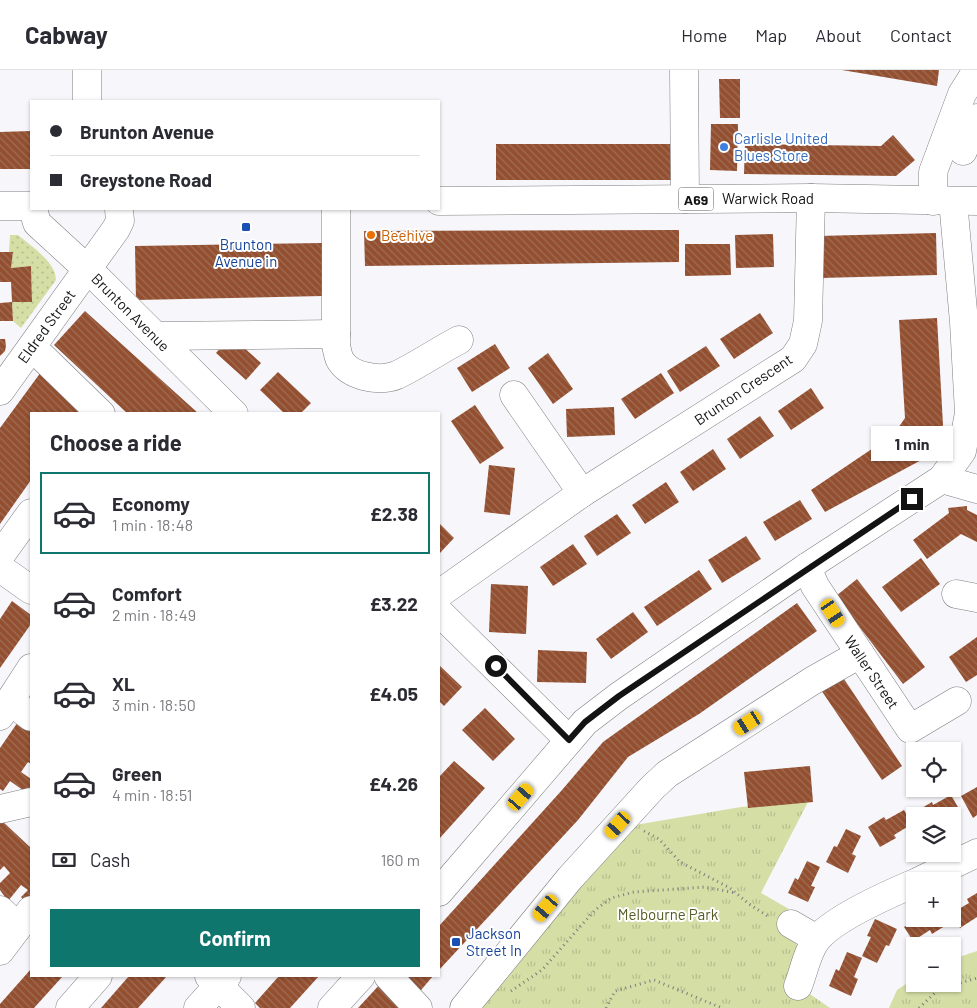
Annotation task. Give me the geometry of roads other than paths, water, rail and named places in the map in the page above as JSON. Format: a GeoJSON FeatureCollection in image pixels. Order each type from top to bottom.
{"type":"FeatureCollection","features":[{"type":"Feature","properties":{"kind":"street"},"geometry":{"type":"LineString","coordinates":[[684,70],[685,199]]}},
{"type":"Feature","properties":{"kind":"street"},"geometry":{"type":"LineString","coordinates":[[440,891],[585,722],[619,696],[807,568],[942,479],[970,450],[971,322],[954,201],[933,172],[962,94],[977,70]]}},
{"type":"Feature","properties":{"kind":"street"},"geometry":{"type":"LineString","coordinates":[[963,151],[977,118]]}},
{"type":"Feature","properties":{"kind":"street","name":"Warwick Road"},"geometry":{"type":"LineString","coordinates":[[440,200],[812,198],[954,201]]}},
{"type":"Feature","properties":{"kind":"street","name":"Brunton Crescent"},"geometry":{"type":"LineString","coordinates":[[440,593],[582,493],[793,359],[803,344],[808,321],[812,198]]}},
{"type":"Feature","properties":{"kind":"street"},"geometry":{"type":"LineString","coordinates":[[0,206],[30,207]]}},
{"type":"Feature","properties":{"kind":"street","name":"Brunton Avenue"},"geometry":{"type":"LineString","coordinates":[[33,210],[37,222],[232,412]]}},
{"type":"Feature","properties":{"kind":"street","name":"Eldred Street"},"geometry":{"type":"LineString","coordinates":[[0,391],[17,358],[88,270],[116,229],[120,221],[119,210]]}},
{"type":"Feature","properties":{"kind":"street"},"geometry":{"type":"LineString","coordinates":[[336,210],[336,345],[340,361],[355,373],[380,378],[396,375],[458,340]]}},
{"type":"Feature","properties":{"kind":"street"},"geometry":{"type":"LineString","coordinates":[[155,336],[336,334]]}},
{"type":"Feature","properties":{"kind":"street"},"geometry":{"type":"LineString","coordinates":[[17,358],[98,412]]}},
{"type":"Feature","properties":{"kind":"street"},"geometry":{"type":"LineString","coordinates":[[514,395],[582,493]]}},
{"type":"Feature","properties":{"kind":"street"},"geometry":{"type":"LineString","coordinates":[[942,479],[977,489]]}},
{"type":"Feature","properties":{"kind":"street"},"geometry":{"type":"LineString","coordinates":[[0,556],[30,514]]}},
{"type":"Feature","properties":{"kind":"street"},"geometry":{"type":"LineString","coordinates":[[0,568],[30,589]]}},
{"type":"Feature","properties":{"kind":"street","name":"Waller Street"},"geometry":{"type":"LineString","coordinates":[[807,568],[815,586],[910,729],[957,701]]}},
{"type":"Feature","properties":{"kind":"street"},"geometry":{"type":"LineString","coordinates":[[440,613],[569,740]]}},
{"type":"Feature","properties":{"kind":"street"},"geometry":{"type":"LineString","coordinates":[[468,1003],[570,878],[667,774],[820,676],[860,654]]}},
{"type":"Feature","properties":{"kind":"street"},"geometry":{"type":"LineString","coordinates":[[30,670],[5,708],[30,717]]}},
{"type":"Feature","properties":{"kind":"street"},"geometry":{"type":"LineString","coordinates":[[938,872],[977,853]]}},
{"type":"Feature","properties":{"kind":"street"},"geometry":{"type":"LineString","coordinates":[[798,986],[812,948],[818,938],[879,898],[906,887]]}},
{"type":"Feature","properties":{"kind":"street"},"geometry":{"type":"LineString","coordinates":[[0,952],[16,916]]}},
{"type":"Feature","properties":{"kind":"street"},"geometry":{"type":"LineString","coordinates":[[792,924],[818,938]]}},
{"type":"Feature","properties":{"kind":"street"},"geometry":{"type":"LineString","coordinates":[[70,1008],[97,977]]}},
{"type":"Feature","properties":{"kind":"street"},"geometry":{"type":"LineString","coordinates":[[332,1008],[359,977]]}},
{"type":"Feature","properties":{"kind":"street"},"geometry":{"type":"LineString","coordinates":[[389,977],[418,1008]]}},
{"type":"Feature","properties":{"kind":"street"},"geometry":{"type":"LineString","coordinates":[[198,1008],[218,979],[241,1008]]}},
{"type":"Feature","properties":{"kind":"place","name":"Carlisle United Blues Store"},"geometry":{"type":"Point","coordinates":[724,147]}},
{"type":"Feature","properties":{"kind":"place","name":"Brunton Avenue in"},"geometry":{"type":"Point","coordinates":[246,227]}},
{"type":"Feature","properties":{"kind":"place","name":"Beehive"},"geometry":{"type":"Point","coordinates":[371,235]}},
{"type":"Feature","properties":{"kind":"place","name":"Jackson Street In"},"geometry":{"type":"Point","coordinates":[456,942]}},
{"type":"Feature","properties":{"kind":"park label","name":"Melbourne Park"},"geometry":{"type":"Point","coordinates":[668,914]}}]}
